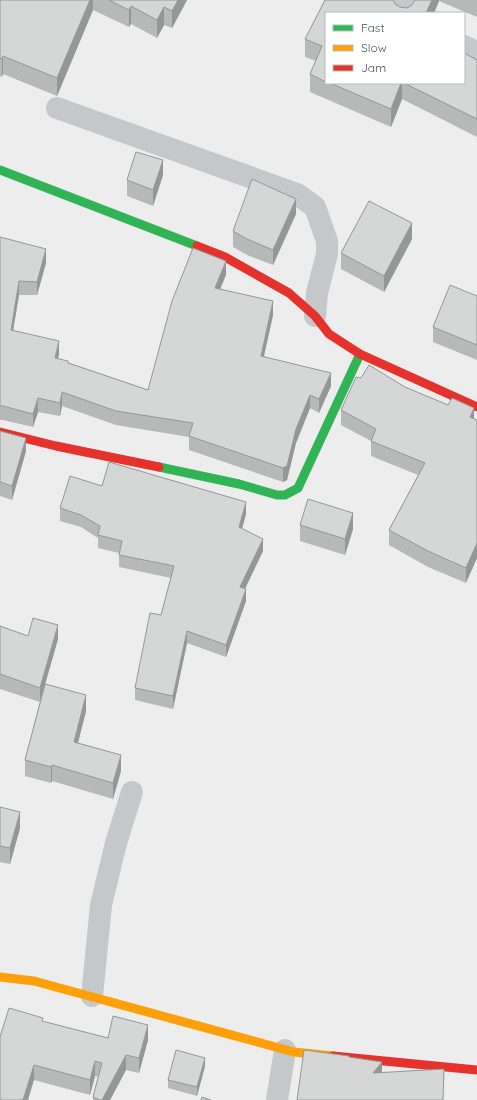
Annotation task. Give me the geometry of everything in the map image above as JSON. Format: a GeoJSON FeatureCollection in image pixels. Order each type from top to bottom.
{"type":"FeatureCollection","features":[{"type":"Feature","properties":{"kind":"street"},"geometry":{"type":"LineString","coordinates":[[403,0],[402,5],[404,12]]}},
{"type":"Feature","properties":{"kind":"street"},"geometry":{"type":"LineString","coordinates":[[465,46],[477,52]]}},
{"type":"Feature","properties":{"kind":"street"},"geometry":{"type":"LineString","coordinates":[[57,108],[297,194],[315,207],[328,241],[327,254],[317,293],[315,316]]}},
{"type":"Feature","properties":{"kind":"street"},"geometry":{"type":"LineString","coordinates":[[0,170],[225,257],[289,293],[315,316],[329,334],[360,354],[477,407]]}},
{"type":"Feature","properties":{"kind":"street"},"geometry":{"type":"LineString","coordinates":[[0,432],[56,446],[240,484],[277,495],[286,495],[298,488],[360,354]]}},
{"type":"Feature","properties":{"kind":"street"},"geometry":{"type":"LineString","coordinates":[[92,996],[101,905],[116,843],[132,792]]}},
{"type":"Feature","properties":{"kind":"street"},"geometry":{"type":"LineString","coordinates":[[0,977],[34,981],[285,1050],[301,1053],[477,1070]]}},
{"type":"Feature","properties":{"kind":"street"},"geometry":{"type":"LineString","coordinates":[[277,1100],[285,1050]]}},
{"type":"Feature","properties":{"kind":"building"},"geometry":{"type":"Polygon","coordinates":[[[0,0],[90,0],[57,78],[3,56],[2,59],[0,58],[0,0]]]}},
{"type":"Feature","properties":{"kind":"building"},"geometry":{"type":"Polygon","coordinates":[[[109,0],[178,0],[172,11],[164,7],[157,20],[131,6],[129,10],[109,0]]]}},
{"type":"Feature","properties":{"kind":"building"},"geometry":{"type":"Polygon","coordinates":[[[325,0],[393,0],[395,4],[400,7],[407,8],[412,5],[415,0],[432,0],[426,12],[325,12],[325,82],[310,74],[322,46],[305,39],[325,0]]]}},
{"type":"Feature","properties":{"kind":"building"},"geometry":{"type":"Polygon","coordinates":[[[465,54],[477,60],[477,119],[406,84],[465,84],[465,54]]]}},
{"type":"Feature","properties":{"kind":"building"},"geometry":{"type":"Polygon","coordinates":[[[332,84],[401,84],[391,109],[332,84]]]}},
{"type":"Feature","properties":{"kind":"building"},"geometry":{"type":"Polygon","coordinates":[[[136,152],[163,160],[153,190],[127,180],[136,152]]]}},
{"type":"Feature","properties":{"kind":"building"},"geometry":{"type":"Polygon","coordinates":[[[252,179],[296,199],[273,250],[247,239],[233,231],[252,179]]]}},
{"type":"Feature","properties":{"kind":"building"},"geometry":{"type":"Polygon","coordinates":[[[369,201],[412,223],[384,276],[341,253],[369,201]]]}},
{"type":"Feature","properties":{"kind":"building"},"geometry":{"type":"Polygon","coordinates":[[[0,237],[46,249],[37,282],[19,281],[11,330],[59,341],[55,358],[68,361],[68,363],[148,390],[172,301],[193,248],[226,261],[215,288],[273,301],[261,356],[331,373],[319,399],[310,395],[296,429],[287,466],[283,468],[189,436],[193,423],[116,411],[62,392],[60,403],[38,398],[33,414],[0,406],[0,237]]]}},
{"type":"Feature","properties":{"kind":"building"},"geometry":{"type":"Polygon","coordinates":[[[450,285],[477,296],[477,345],[433,327],[450,285]]]}},
{"type":"Feature","properties":{"kind":"building"},"geometry":{"type":"Polygon","coordinates":[[[369,365],[405,387],[448,405],[452,398],[474,408],[470,417],[477,420],[477,543],[466,568],[428,551],[389,530],[425,463],[371,441],[376,429],[341,410],[356,377],[361,378],[369,365]]]}},
{"type":"Feature","properties":{"kind":"building"},"geometry":{"type":"Polygon","coordinates":[[[0,431],[26,438],[12,486],[0,482],[0,431]]]}},
{"type":"Feature","properties":{"kind":"building"},"geometry":{"type":"Polygon","coordinates":[[[109,462],[246,502],[239,527],[263,539],[240,587],[246,589],[226,645],[187,631],[173,696],[135,688],[150,613],[161,615],[174,566],[119,555],[122,541],[98,535],[100,526],[81,515],[60,508],[70,476],[102,486],[109,462]]]}},
{"type":"Feature","properties":{"kind":"building"},"geometry":{"type":"Polygon","coordinates":[[[308,499],[353,513],[345,539],[300,525],[308,499]]]}},
{"type":"Feature","properties":{"kind":"building"},"geometry":{"type":"Polygon","coordinates":[[[33,618],[58,625],[40,688],[0,674],[0,626],[28,636],[33,618]]]}},
{"type":"Feature","properties":{"kind":"building"},"geometry":{"type":"Polygon","coordinates":[[[45,684],[86,695],[74,742],[121,755],[113,783],[52,765],[51,767],[25,760],[45,684]]]}},
{"type":"Feature","properties":{"kind":"building"},"geometry":{"type":"Polygon","coordinates":[[[0,807],[20,812],[10,848],[0,846],[0,807]]]}},
{"type":"Feature","properties":{"kind":"building"},"geometry":{"type":"Polygon","coordinates":[[[9,1008],[43,1018],[42,1021],[108,1038],[113,1016],[148,1025],[139,1058],[126,1055],[102,1100],[93,1097],[102,1063],[95,1061],[90,1080],[34,1065],[23,1100],[0,1100],[0,1037],[9,1008]]]}},
{"type":"Feature","properties":{"kind":"building"},"geometry":{"type":"Polygon","coordinates":[[[176,1050],[205,1058],[197,1087],[168,1080],[176,1050]]]}},
{"type":"Feature","properties":{"kind":"building"},"geometry":{"type":"Polygon","coordinates":[[[304,1050],[382,1062],[373,1073],[444,1069],[443,1100],[297,1100],[304,1050]]]}},
{"type":"Feature","properties":{"kind":"building"},"geometry":{"type":"Polygon","coordinates":[[[202,1097],[211,1100],[201,1100],[202,1097]]]}},
{"type":"Feature","properties":{"kind":"traffic: fast"},"geometry":{"type":"LineString","coordinates":[[0,170],[197,246]]}},
{"type":"Feature","properties":{"kind":"traffic: fast"},"geometry":{"type":"LineString","coordinates":[[159,467],[239,484],[277,495],[285,495],[298,488],[360,354]]}},
{"type":"Feature","properties":{"kind":"traffic: slow"},"geometry":{"type":"LineString","coordinates":[[0,977],[34,981],[294,1052],[333,1056]]}},
{"type":"Feature","properties":{"kind":"traffic: jam"},"geometry":{"type":"LineString","coordinates":[[197,246],[225,257],[289,293],[315,316],[329,334],[360,354],[477,407]]}},
{"type":"Feature","properties":{"kind":"traffic: jam"},"geometry":{"type":"LineString","coordinates":[[0,432],[56,446],[159,467]]}},
{"type":"Feature","properties":{"kind":"traffic: jam"},"geometry":{"type":"LineString","coordinates":[[333,1056],[477,1070]]}}]}
